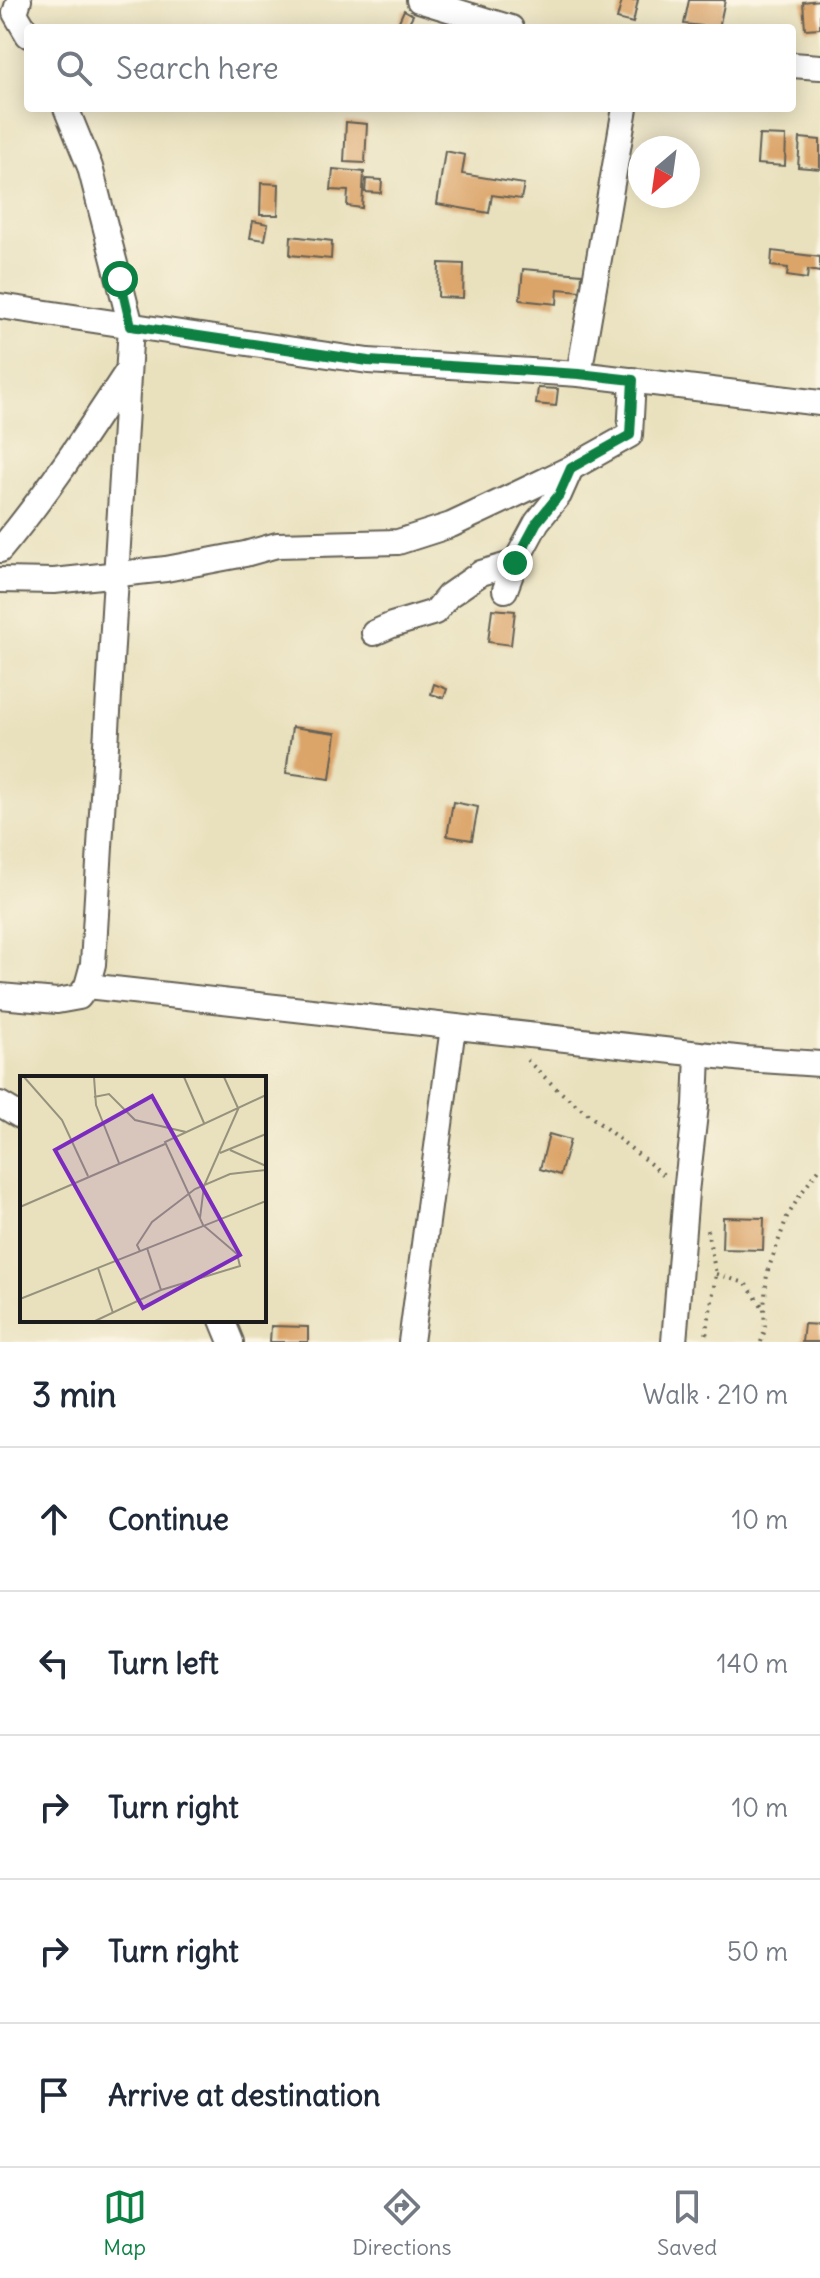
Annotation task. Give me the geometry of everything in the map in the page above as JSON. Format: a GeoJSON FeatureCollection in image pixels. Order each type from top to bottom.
{"type":"FeatureCollection","features":[{"type":"Feature","properties":{"kind":"street"},"geometry":{"type":"LineString","coordinates":[[19,0],[15,13],[24,28]]}},
{"type":"Feature","properties":{"kind":"street"},"geometry":{"type":"LineString","coordinates":[[419,0],[498,24]]}},
{"type":"Feature","properties":{"kind":"street"},"geometry":{"type":"LineString","coordinates":[[796,65],[820,67]]}},
{"type":"Feature","properties":{"kind":"street"},"geometry":{"type":"LineString","coordinates":[[0,996],[57,1001],[79,997],[87,986],[93,964],[131,326],[90,167],[68,112]]}},
{"type":"Feature","properties":{"kind":"street"},"geometry":{"type":"LineString","coordinates":[[579,374],[624,112]]}},
{"type":"Feature","properties":{"kind":"street"},"geometry":{"type":"LineString","coordinates":[[0,306],[368,361],[579,374],[820,403]]}},
{"type":"Feature","properties":{"kind":"street"},"geometry":{"type":"LineString","coordinates":[[0,550],[59,474],[128,370]]}},
{"type":"Feature","properties":{"kind":"street"},"geometry":{"type":"LineString","coordinates":[[0,580],[54,581],[166,569],[277,545],[398,542],[451,525],[571,468],[630,435],[633,380]]}},
{"type":"Feature","properties":{"kind":"street"},"geometry":{"type":"LineString","coordinates":[[505,590],[515,563],[537,522],[559,495],[571,468]]}},
{"type":"Feature","properties":{"kind":"street"},"geometry":{"type":"LineString","coordinates":[[374,633],[435,612],[448,596],[481,573],[515,563]]}},
{"type":"Feature","properties":{"kind":"street"},"geometry":{"type":"LineString","coordinates":[[87,986],[698,1054],[820,1064]]}},
{"type":"Feature","properties":{"kind":"street"},"geometry":{"type":"LineString","coordinates":[[411,1342],[453,1027]]}},
{"type":"Feature","properties":{"kind":"street"},"geometry":{"type":"LineString","coordinates":[[674,1342],[698,1054]]}},
{"type":"Feature","properties":{"kind":"street"},"geometry":{"type":"LineString","coordinates":[[0,1104],[20,1116]]}},
{"type":"Feature","properties":{"kind":"street"},"geometry":{"type":"LineString","coordinates":[[223,1322],[231,1342]]}},
{"type":"Feature","properties":{"kind":"path"},"geometry":{"type":"LineString","coordinates":[[508,1032],[531,1066],[686,1192]]}},
{"type":"Feature","properties":{"kind":"path"},"geometry":{"type":"LineString","coordinates":[[761,1342],[765,1329],[767,1273],[787,1217],[820,1168]]}},
{"type":"Feature","properties":{"kind":"path"},"geometry":{"type":"LineString","coordinates":[[705,1342],[716,1274],[706,1226]]}},
{"type":"Feature","properties":{"kind":"path"},"geometry":{"type":"LineString","coordinates":[[716,1274],[745,1283],[764,1308]]}},
{"type":"Feature","properties":{"kind":"building"},"geometry":{"type":"Polygon","coordinates":[[[622,0],[638,0],[633,23],[617,19],[622,0]]]}},
{"type":"Feature","properties":{"kind":"building"},"geometry":{"type":"Polygon","coordinates":[[[689,0],[725,0],[720,24],[684,24],[689,0]]]}},
{"type":"Feature","properties":{"kind":"building"},"geometry":{"type":"Polygon","coordinates":[[[820,0],[820,28],[805,29],[803,2],[820,0]]]}},
{"type":"Feature","properties":{"kind":"building"},"geometry":{"type":"Polygon","coordinates":[[[404,10],[413,15],[408,24],[399,21],[404,10]]]}},
{"type":"Feature","properties":{"kind":"building"},"geometry":{"type":"Polygon","coordinates":[[[346,122],[367,124],[365,163],[344,162],[346,122]]]}},
{"type":"Feature","properties":{"kind":"building"},"geometry":{"type":"Polygon","coordinates":[[[759,135],[786,136],[785,166],[757,164],[759,135]]]}},
{"type":"Feature","properties":{"kind":"building"},"geometry":{"type":"Polygon","coordinates":[[[800,138],[820,140],[820,169],[798,167],[800,138]]]}},
{"type":"Feature","properties":{"kind":"building"},"geometry":{"type":"Polygon","coordinates":[[[445,151],[465,155],[462,174],[524,184],[521,199],[492,195],[489,213],[437,204],[445,151]]]}},
{"type":"Feature","properties":{"kind":"building"},"geometry":{"type":"Polygon","coordinates":[[[333,169],[364,172],[362,208],[347,206],[348,191],[331,190],[333,169]]]}},
{"type":"Feature","properties":{"kind":"building"},"geometry":{"type":"Polygon","coordinates":[[[366,179],[382,180],[381,193],[365,192],[366,179]]]}},
{"type":"Feature","properties":{"kind":"building"},"geometry":{"type":"Polygon","coordinates":[[[261,183],[279,184],[278,215],[260,215],[261,183]]]}},
{"type":"Feature","properties":{"kind":"building"},"geometry":{"type":"Polygon","coordinates":[[[253,221],[268,224],[265,240],[250,238],[253,221]]]}},
{"type":"Feature","properties":{"kind":"building"},"geometry":{"type":"Polygon","coordinates":[[[291,236],[332,241],[331,259],[290,255],[291,236]]]}},
{"type":"Feature","properties":{"kind":"building"},"geometry":{"type":"Polygon","coordinates":[[[772,251],[820,257],[820,272],[808,270],[807,279],[787,276],[788,268],[771,266],[772,251]]]}},
{"type":"Feature","properties":{"kind":"building"},"geometry":{"type":"Polygon","coordinates":[[[439,263],[464,264],[463,298],[438,297],[439,263]]]}},
{"type":"Feature","properties":{"kind":"building"},"geometry":{"type":"Polygon","coordinates":[[[523,269],[582,274],[581,291],[558,289],[557,304],[520,300],[523,269]]]}},
{"type":"Feature","properties":{"kind":"building"},"geometry":{"type":"Polygon","coordinates":[[[538,388],[558,389],[556,406],[536,404],[538,388]]]}},
{"type":"Feature","properties":{"kind":"building"},"geometry":{"type":"Polygon","coordinates":[[[492,609],[515,611],[511,645],[488,642],[492,609]]]}},
{"type":"Feature","properties":{"kind":"building"},"geometry":{"type":"Polygon","coordinates":[[[434,684],[447,689],[444,698],[431,694],[434,684]]]}},
{"type":"Feature","properties":{"kind":"building"},"geometry":{"type":"Polygon","coordinates":[[[292,727],[336,733],[330,779],[286,773],[292,727]]]}},
{"type":"Feature","properties":{"kind":"building"},"geometry":{"type":"Polygon","coordinates":[[[453,802],[478,807],[472,840],[447,836],[453,802]]]}},
{"type":"Feature","properties":{"kind":"building"},"geometry":{"type":"Polygon","coordinates":[[[549,1134],[570,1140],[560,1175],[540,1169],[549,1134]]]}},
{"type":"Feature","properties":{"kind":"building"},"geometry":{"type":"Polygon","coordinates":[[[723,1217],[764,1218],[763,1250],[722,1249],[723,1217]]]}},
{"type":"Feature","properties":{"kind":"building"},"geometry":{"type":"Polygon","coordinates":[[[804,1324],[820,1325],[820,1342],[802,1342],[804,1324]]]}},
{"type":"Feature","properties":{"kind":"building"},"geometry":{"type":"Polygon","coordinates":[[[271,1326],[308,1327],[308,1342],[270,1342],[271,1326]]]}},
{"type":"Feature","properties":{"kind":"route"},"geometry":{"type":"LineString","coordinates":[[120,279],[131,326],[368,361],[633,380],[630,435],[571,468],[559,495],[537,522],[515,563]]}}]}
